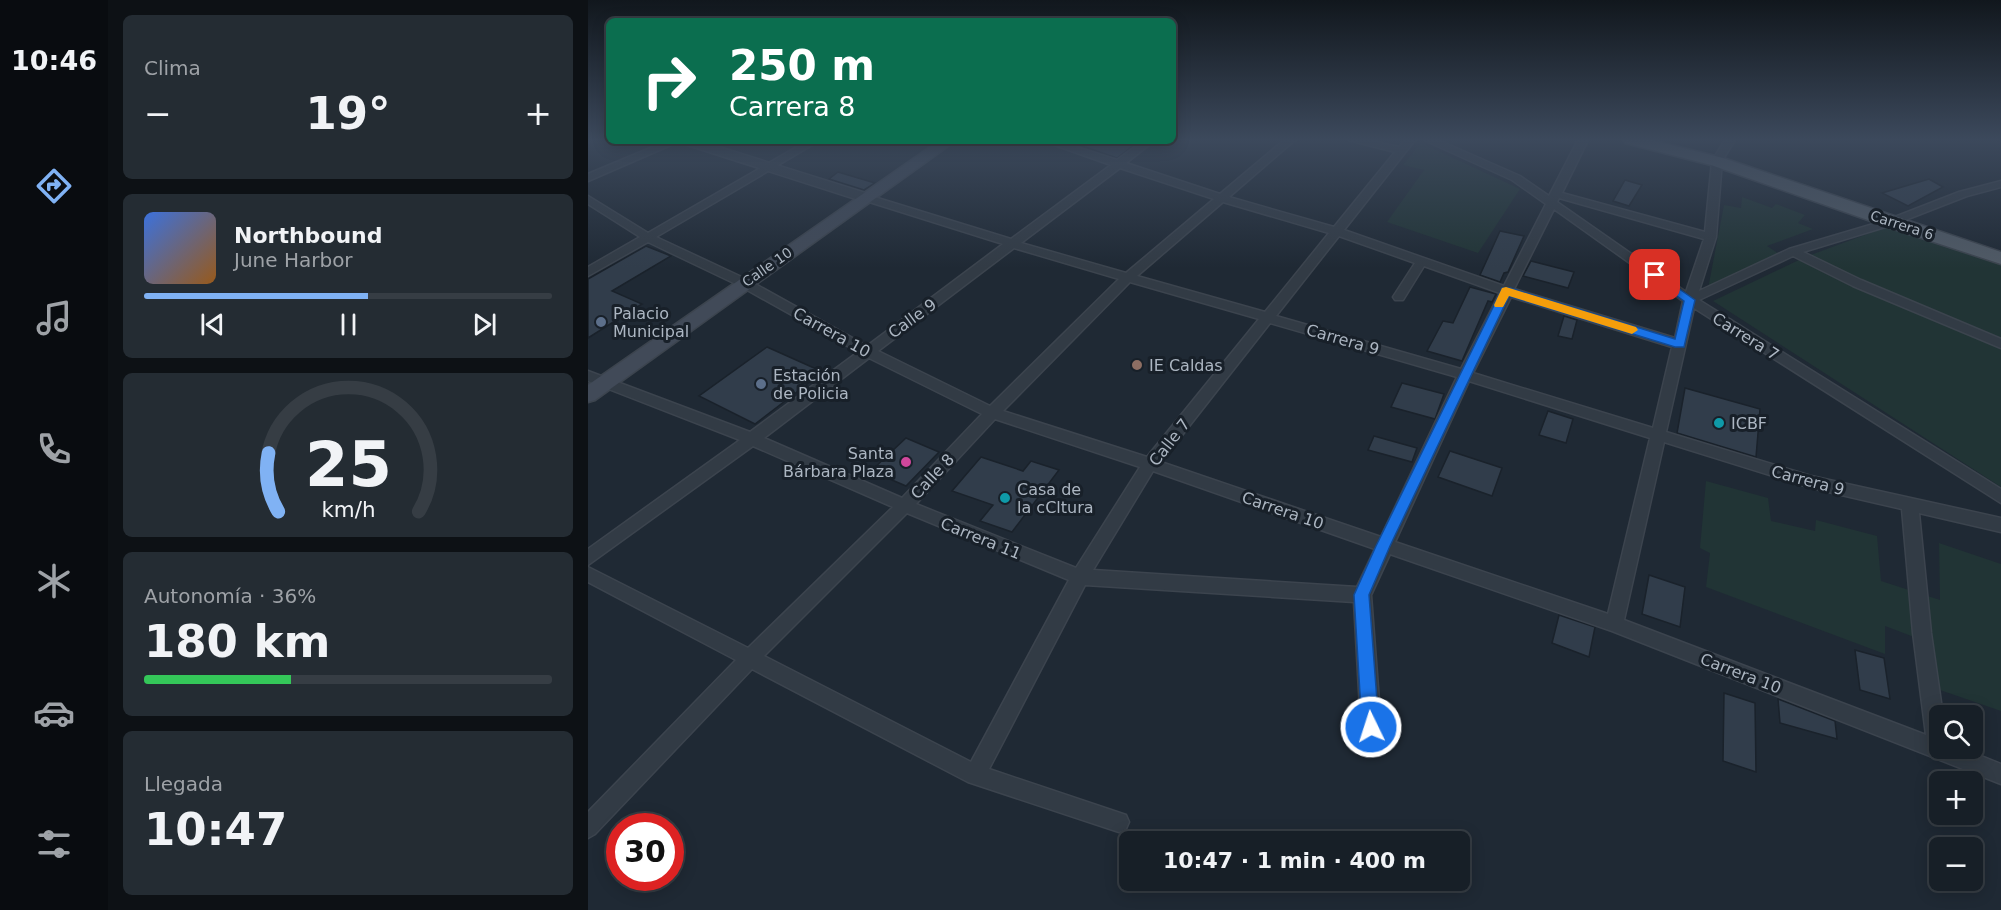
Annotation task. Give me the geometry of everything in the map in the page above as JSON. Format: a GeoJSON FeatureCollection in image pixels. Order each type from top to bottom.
{"type":"FeatureCollection","features":[{"type":"Feature","properties":{"kind":"main road","name":"Calle 10"},"geometry":{"type":"LineString","coordinates":[[588,395],[889,182]]}},
{"type":"Feature","properties":{"kind":"main road","name":"Carrera 6"},"geometry":{"type":"LineString","coordinates":[[1778,182],[2001,258]]}},
{"type":"Feature","properties":{"kind":"street"},"geometry":{"type":"LineString","coordinates":[[588,272],[743,182]]}},
{"type":"Feature","properties":{"kind":"street","name":"Carrera 9"},"geometry":{"type":"LineString","coordinates":[[816,182],[1014,244],[1464,375],[1811,482],[2001,525]]}},
{"type":"Feature","properties":{"kind":"street","name":"Calle 9"},"geometry":{"type":"LineString","coordinates":[[588,558],[752,439],[866,351],[1014,244],[1094,182]]}},
{"type":"Feature","properties":{"kind":"street"},"geometry":{"type":"LineString","coordinates":[[1176,182],[1338,232],[1506,291],[1679,344]]}},
{"type":"Feature","properties":{"kind":"street","name":"Calle 8"},"geometry":{"type":"LineString","coordinates":[[588,827],[751,657],[904,506],[992,413],[1128,277],[1240,182]]}},
{"type":"Feature","properties":{"kind":"street","name":"Calle 7"},"geometry":{"type":"LineString","coordinates":[[975,775],[1080,577],[1150,464],[1377,182]]}},
{"type":"Feature","properties":{"kind":"street","name":"Carrera 7"},"geometry":{"type":"LineString","coordinates":[[1524,182],[1554,198],[1690,300],[2001,497]]}},
{"type":"Feature","properties":{"kind":"street"},"geometry":{"type":"LineString","coordinates":[[1371,727],[1362,595],[1464,375],[1561,182]]}},
{"type":"Feature","properties":{"kind":"street"},"geometry":{"type":"LineString","coordinates":[[1614,624],[1679,344],[1710,237],[1715,182]]}},
{"type":"Feature","properties":{"kind":"street"},"geometry":{"type":"LineString","coordinates":[[1690,300],[1793,251],[1891,222],[1963,194],[2001,184]]}},
{"type":"Feature","properties":{"kind":"street"},"geometry":{"type":"LineString","coordinates":[[1554,198],[1710,237]]}},
{"type":"Feature","properties":{"kind":"street","name":"Carrera 10"},"geometry":{"type":"LineString","coordinates":[[588,199],[647,237],[744,283],[866,351],[992,413],[1150,464],[1614,624],[1929,746]]}},
{"type":"Feature","properties":{"kind":"street"},"geometry":{"type":"LineString","coordinates":[[1793,251],[1857,283],[2001,344]]}},
{"type":"Feature","properties":{"kind":"street"},"geometry":{"type":"LineString","coordinates":[[1399,297],[1422,261]]}},
{"type":"Feature","properties":{"kind":"street","name":"Carrera 11"},"geometry":{"type":"LineString","coordinates":[[588,376],[752,439],[904,506],[1080,577],[1362,595]]}},
{"type":"Feature","properties":{"kind":"street"},"geometry":{"type":"LineString","coordinates":[[1910,506],[1932,705]]}},
{"type":"Feature","properties":{"kind":"street"},"geometry":{"type":"LineString","coordinates":[[588,574],[975,775],[1119,822]]}},
{"type":"Feature","properties":{"kind":"street","name":"Carrera 10"},"geometry":{"type":"LineString","coordinates":[[1962,759],[2001,774]]}},
{"type":"Feature","properties":{"kind":"shaded area"},"geometry":{"type":"Polygon","coordinates":[[[1415,182],[1506,182],[1520,189],[1478,253],[1387,222],[1415,182]]]}},
{"type":"Feature","properties":{"kind":"shaded area"},"geometry":{"type":"Polygon","coordinates":[[[1742,197],[1772,208],[1776,204],[1805,215],[1798,223],[1813,229],[1767,246],[1784,257],[1707,294],[1724,205],[1741,208],[1742,197]]]}},
{"type":"Feature","properties":{"kind":"shaded area"},"geometry":{"type":"Polygon","coordinates":[[[1889,226],[2001,263],[2001,341],[1925,310],[1808,256],[1889,226]]]}},
{"type":"Feature","properties":{"kind":"shaded area"},"geometry":{"type":"Polygon","coordinates":[[[1801,259],[2001,347],[2001,487],[1713,301],[1801,259]]]}},
{"type":"Feature","properties":{"kind":"shaded area"},"geometry":{"type":"Polygon","coordinates":[[[1706,481],[1768,498],[1771,521],[1815,531],[1816,520],[1877,536],[1881,581],[1940,600],[1939,543],[2001,564],[2001,711],[1940,690],[1930,643],[1885,626],[1885,654],[1706,587],[1710,553],[1700,548],[1706,481]]]}},
{"type":"Feature","properties":{"kind":"building"},"geometry":{"type":"Polygon","coordinates":[[[840,182],[875,183],[864,190],[840,182]]]}},
{"type":"Feature","properties":{"kind":"building"},"geometry":{"type":"Polygon","coordinates":[[[1624,182],[1642,185],[1629,206],[1613,201],[1624,182]]]}},
{"type":"Feature","properties":{"kind":"building"},"geometry":{"type":"Polygon","coordinates":[[[1917,182],[1935,182],[1943,187],[1908,206],[1882,193],[1917,182]]]}},
{"type":"Feature","properties":{"kind":"building"},"geometry":{"type":"Polygon","coordinates":[[[1500,231],[1524,236],[1508,272],[1504,273],[1500,282],[1480,275],[1500,231]]]}},
{"type":"Feature","properties":{"kind":"building"},"geometry":{"type":"Polygon","coordinates":[[[646,246],[671,256],[612,291],[642,304],[588,338],[588,279],[646,246]]]}},
{"type":"Feature","properties":{"kind":"building"},"geometry":{"type":"Polygon","coordinates":[[[1531,261],[1574,272],[1568,288],[1523,276],[1531,261]]]}},
{"type":"Feature","properties":{"kind":"building"},"geometry":{"type":"Polygon","coordinates":[[[1470,287],[1496,294],[1492,302],[1488,301],[1462,361],[1427,351],[1443,321],[1453,323],[1470,287]]]}},
{"type":"Feature","properties":{"kind":"building"},"geometry":{"type":"Polygon","coordinates":[[[1564,316],[1577,320],[1572,339],[1558,336],[1564,316]]]}},
{"type":"Feature","properties":{"kind":"building","name":"Estación de Policia"},"geometry":{"type":"Polygon","coordinates":[[[767,347],[823,372],[755,424],[699,396],[767,347]]]}},
{"type":"Feature","properties":{"kind":"building"},"geometry":{"type":"Polygon","coordinates":[[[1402,383],[1444,394],[1435,419],[1391,407],[1402,383]]]}},
{"type":"Feature","properties":{"kind":"building","name":"ICBF"},"geometry":{"type":"Polygon","coordinates":[[[1685,388],[1760,409],[1756,457],[1677,433],[1685,388]]]}},
{"type":"Feature","properties":{"kind":"building"},"geometry":{"type":"Polygon","coordinates":[[[1548,411],[1573,419],[1566,443],[1539,435],[1548,411]]]}},
{"type":"Feature","properties":{"kind":"building"},"geometry":{"type":"Polygon","coordinates":[[[1374,436],[1417,448],[1412,462],[1368,450],[1374,436]]]}},
{"type":"Feature","properties":{"kind":"building","name":"Santa Bárbara Plaza"},"geometry":{"type":"Polygon","coordinates":[[[906,438],[939,452],[906,486],[871,471],[906,438]]]}},
{"type":"Feature","properties":{"kind":"building"},"geometry":{"type":"Polygon","coordinates":[[[1450,451],[1502,468],[1492,496],[1438,477],[1450,451]]]}},
{"type":"Feature","properties":{"kind":"building","name":"Casa de la cCltura"},"geometry":{"type":"Polygon","coordinates":[[[981,457],[1023,471],[1031,461],[1059,470],[1012,532],[980,521],[993,505],[952,491],[981,457]]]}},
{"type":"Feature","properties":{"kind":"building"},"geometry":{"type":"Polygon","coordinates":[[[1649,575],[1685,587],[1680,627],[1642,614],[1649,575]]]}},
{"type":"Feature","properties":{"kind":"building"},"geometry":{"type":"Polygon","coordinates":[[[1559,615],[1595,627],[1589,657],[1552,643],[1559,615]]]}},
{"type":"Feature","properties":{"kind":"building"},"geometry":{"type":"Polygon","coordinates":[[[1855,650],[1884,658],[1890,699],[1860,690],[1855,650]]]}},
{"type":"Feature","properties":{"kind":"building"},"geometry":{"type":"Polygon","coordinates":[[[1724,693],[1755,703],[1756,772],[1723,761],[1724,693]]]}},
{"type":"Feature","properties":{"kind":"building"},"geometry":{"type":"Polygon","coordinates":[[[1778,699],[1835,721],[1837,739],[1780,723],[1778,699]]]}},
{"type":"Feature","properties":{"kind":"slow traffic"},"geometry":{"type":"LineString","coordinates":[[1499,305],[1506,291],[1632,330]]}},
{"type":"Feature","properties":{"kind":"place","name":"Palacio Municipal"},"geometry":{"type":"Point","coordinates":[601,322]}},
{"type":"Feature","properties":{"kind":"place","name":"IE Caldas"},"geometry":{"type":"Point","coordinates":[1137,365]}},
{"type":"Feature","properties":{"kind":"place","name":"Estación de Policia"},"geometry":{"type":"Point","coordinates":[761,384]}},
{"type":"Feature","properties":{"kind":"place","name":"ICBF"},"geometry":{"type":"Point","coordinates":[1719,423]}},
{"type":"Feature","properties":{"kind":"place","name":"Santa Bárbara Plaza"},"geometry":{"type":"Point","coordinates":[906,462]}},
{"type":"Feature","properties":{"kind":"place","name":"Casa de la cCltura"},"geometry":{"type":"Point","coordinates":[1005,498]}},
{"type":"Feature","properties":{"kind":"route"},"geometry":{"type":"LineString","coordinates":[[1371,727],[1362,595],[1383,546],[1506,291],[1679,344],[1690,300],[1655,275]]}}]}
